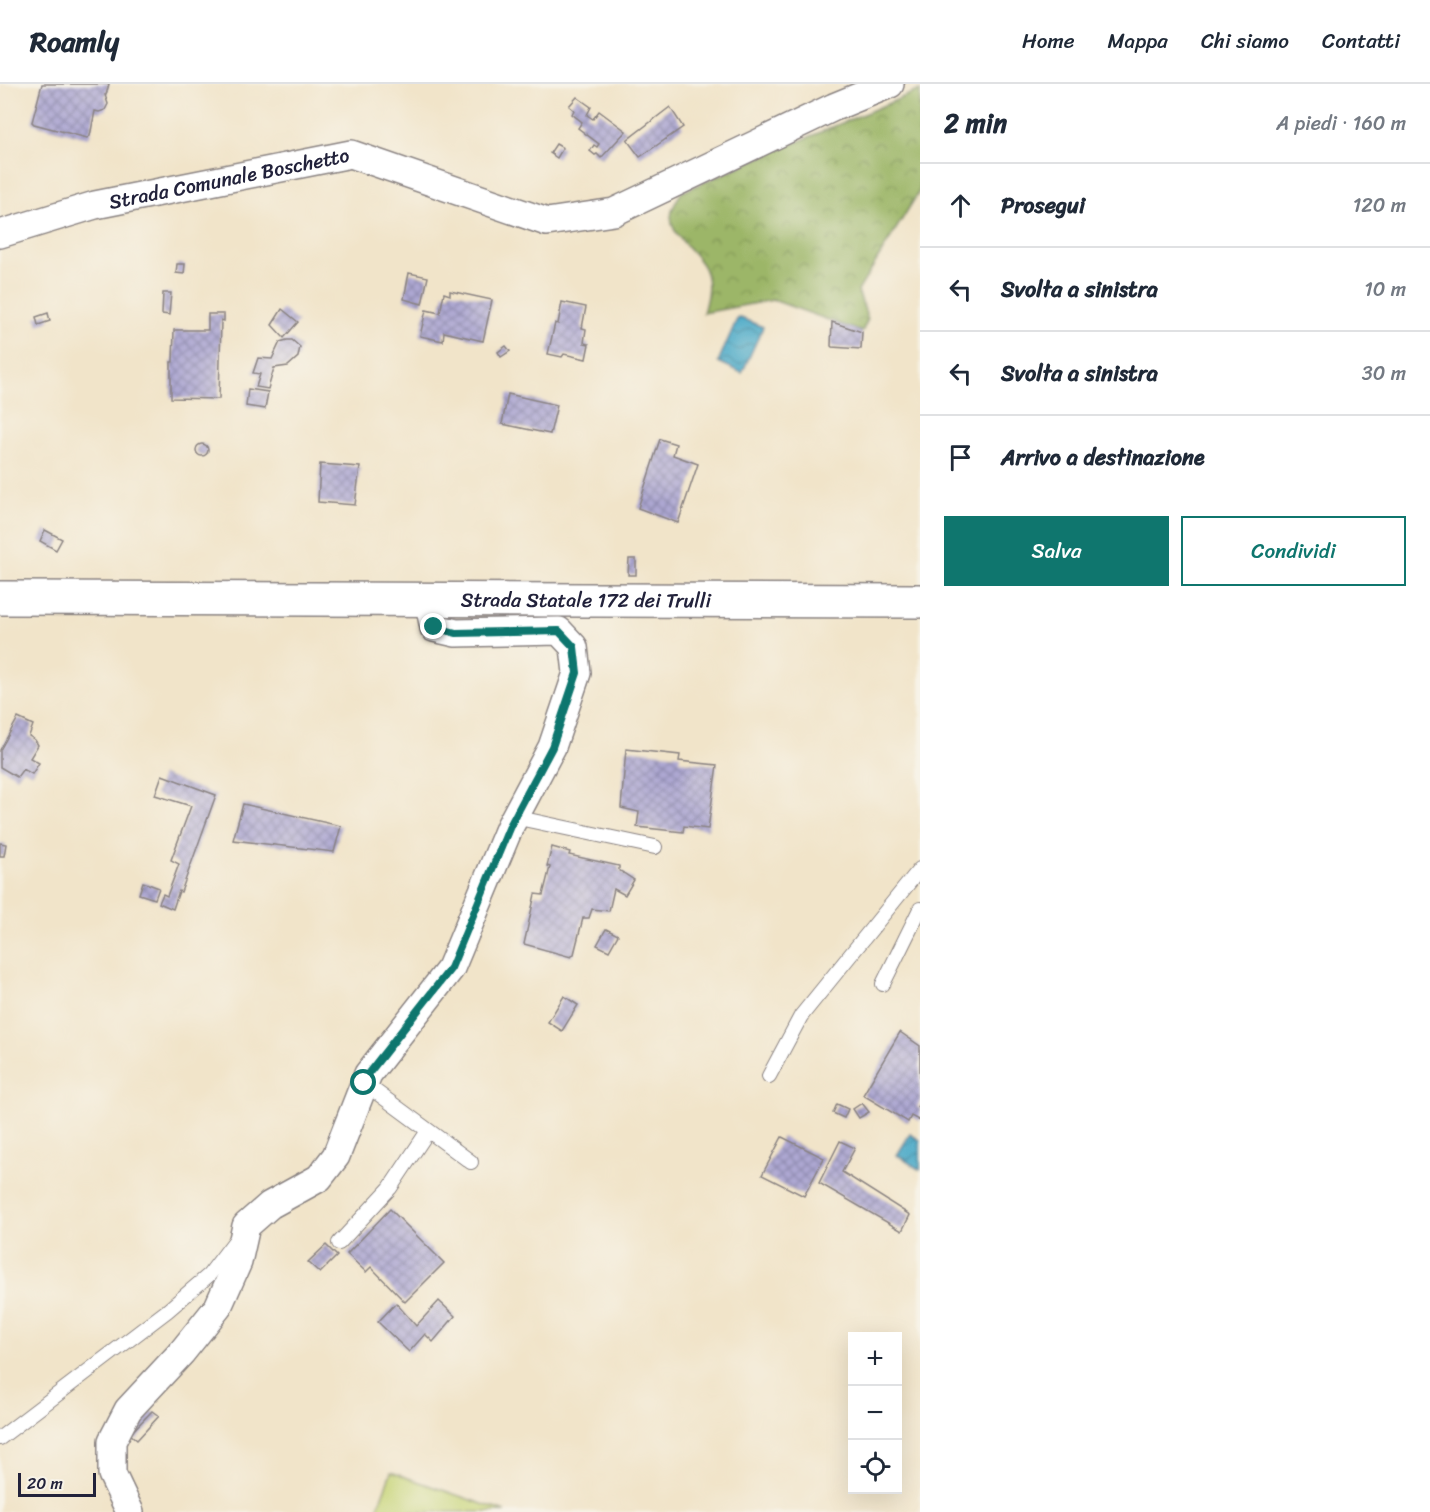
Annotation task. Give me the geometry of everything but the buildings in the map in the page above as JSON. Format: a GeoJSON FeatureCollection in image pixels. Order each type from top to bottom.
{"type":"FeatureCollection","features":[{"type":"Feature","properties":{"kind":"main road","name":"Strada Statale 172 dei Trulli"},"geometry":{"type":"LineString","coordinates":[[0,598],[920,602]]}},
{"type":"Feature","properties":{"kind":"street","name":"Strada Comunale Boschetto"},"geometry":{"type":"LineString","coordinates":[[0,234],[95,204],[351,154],[547,222],[614,212],[834,107],[890,84]]}},
{"type":"Feature","properties":{"kind":"street"},"geometry":{"type":"LineString","coordinates":[[130,1512],[112,1474],[112,1441],[128,1410],[182,1352],[218,1307],[238,1262],[246,1226],[270,1205],[319,1178],[336,1156],[368,1074],[451,968],[514,817],[552,747],[577,673],[574,647],[559,631],[456,633],[434,627],[429,599]]}},
{"type":"Feature","properties":{"kind":"lane"},"geometry":{"type":"LineString","coordinates":[[514,817],[655,847]]}},
{"type":"Feature","properties":{"kind":"lane"},"geometry":{"type":"LineString","coordinates":[[769,1076],[801,1016],[920,869]]}},
{"type":"Feature","properties":{"kind":"lane"},"geometry":{"type":"LineString","coordinates":[[883,984],[920,909]]}},
{"type":"Feature","properties":{"kind":"lane"},"geometry":{"type":"LineString","coordinates":[[364,1083],[471,1162]]}},
{"type":"Feature","properties":{"kind":"lane"},"geometry":{"type":"LineString","coordinates":[[339,1243],[390,1188],[429,1131]]}},
{"type":"Feature","properties":{"kind":"lane"},"geometry":{"type":"LineString","coordinates":[[0,1438],[176,1304],[209,1275],[246,1226]]}},
{"type":"Feature","properties":{"kind":"green space"},"geometry":{"type":"Polygon","coordinates":[[[920,90],[920,190],[858,291],[868,319],[862,332],[773,300],[703,313],[708,290],[704,268],[672,225],[673,208],[682,192],[920,90]]]}},
{"type":"Feature","properties":{"kind":"green space"},"geometry":{"type":"Polygon","coordinates":[[[391,1472],[505,1512],[376,1512],[391,1472]]]}},
{"type":"Feature","properties":{"kind":"water"},"geometry":{"type":"Polygon","coordinates":[[[738,317],[763,327],[742,373],[718,362],[738,317]]]}},
{"type":"Feature","properties":{"kind":"water"},"geometry":{"type":"Polygon","coordinates":[[[910,1134],[920,1140],[920,1170],[897,1155],[910,1134]]]}},
{"type":"Feature","properties":{"kind":"route"},"geometry":{"type":"LineString","coordinates":[[364,1083],[368,1074],[451,968],[510,826],[552,747],[577,673],[574,647],[559,631],[456,633],[434,627]]}}]}
